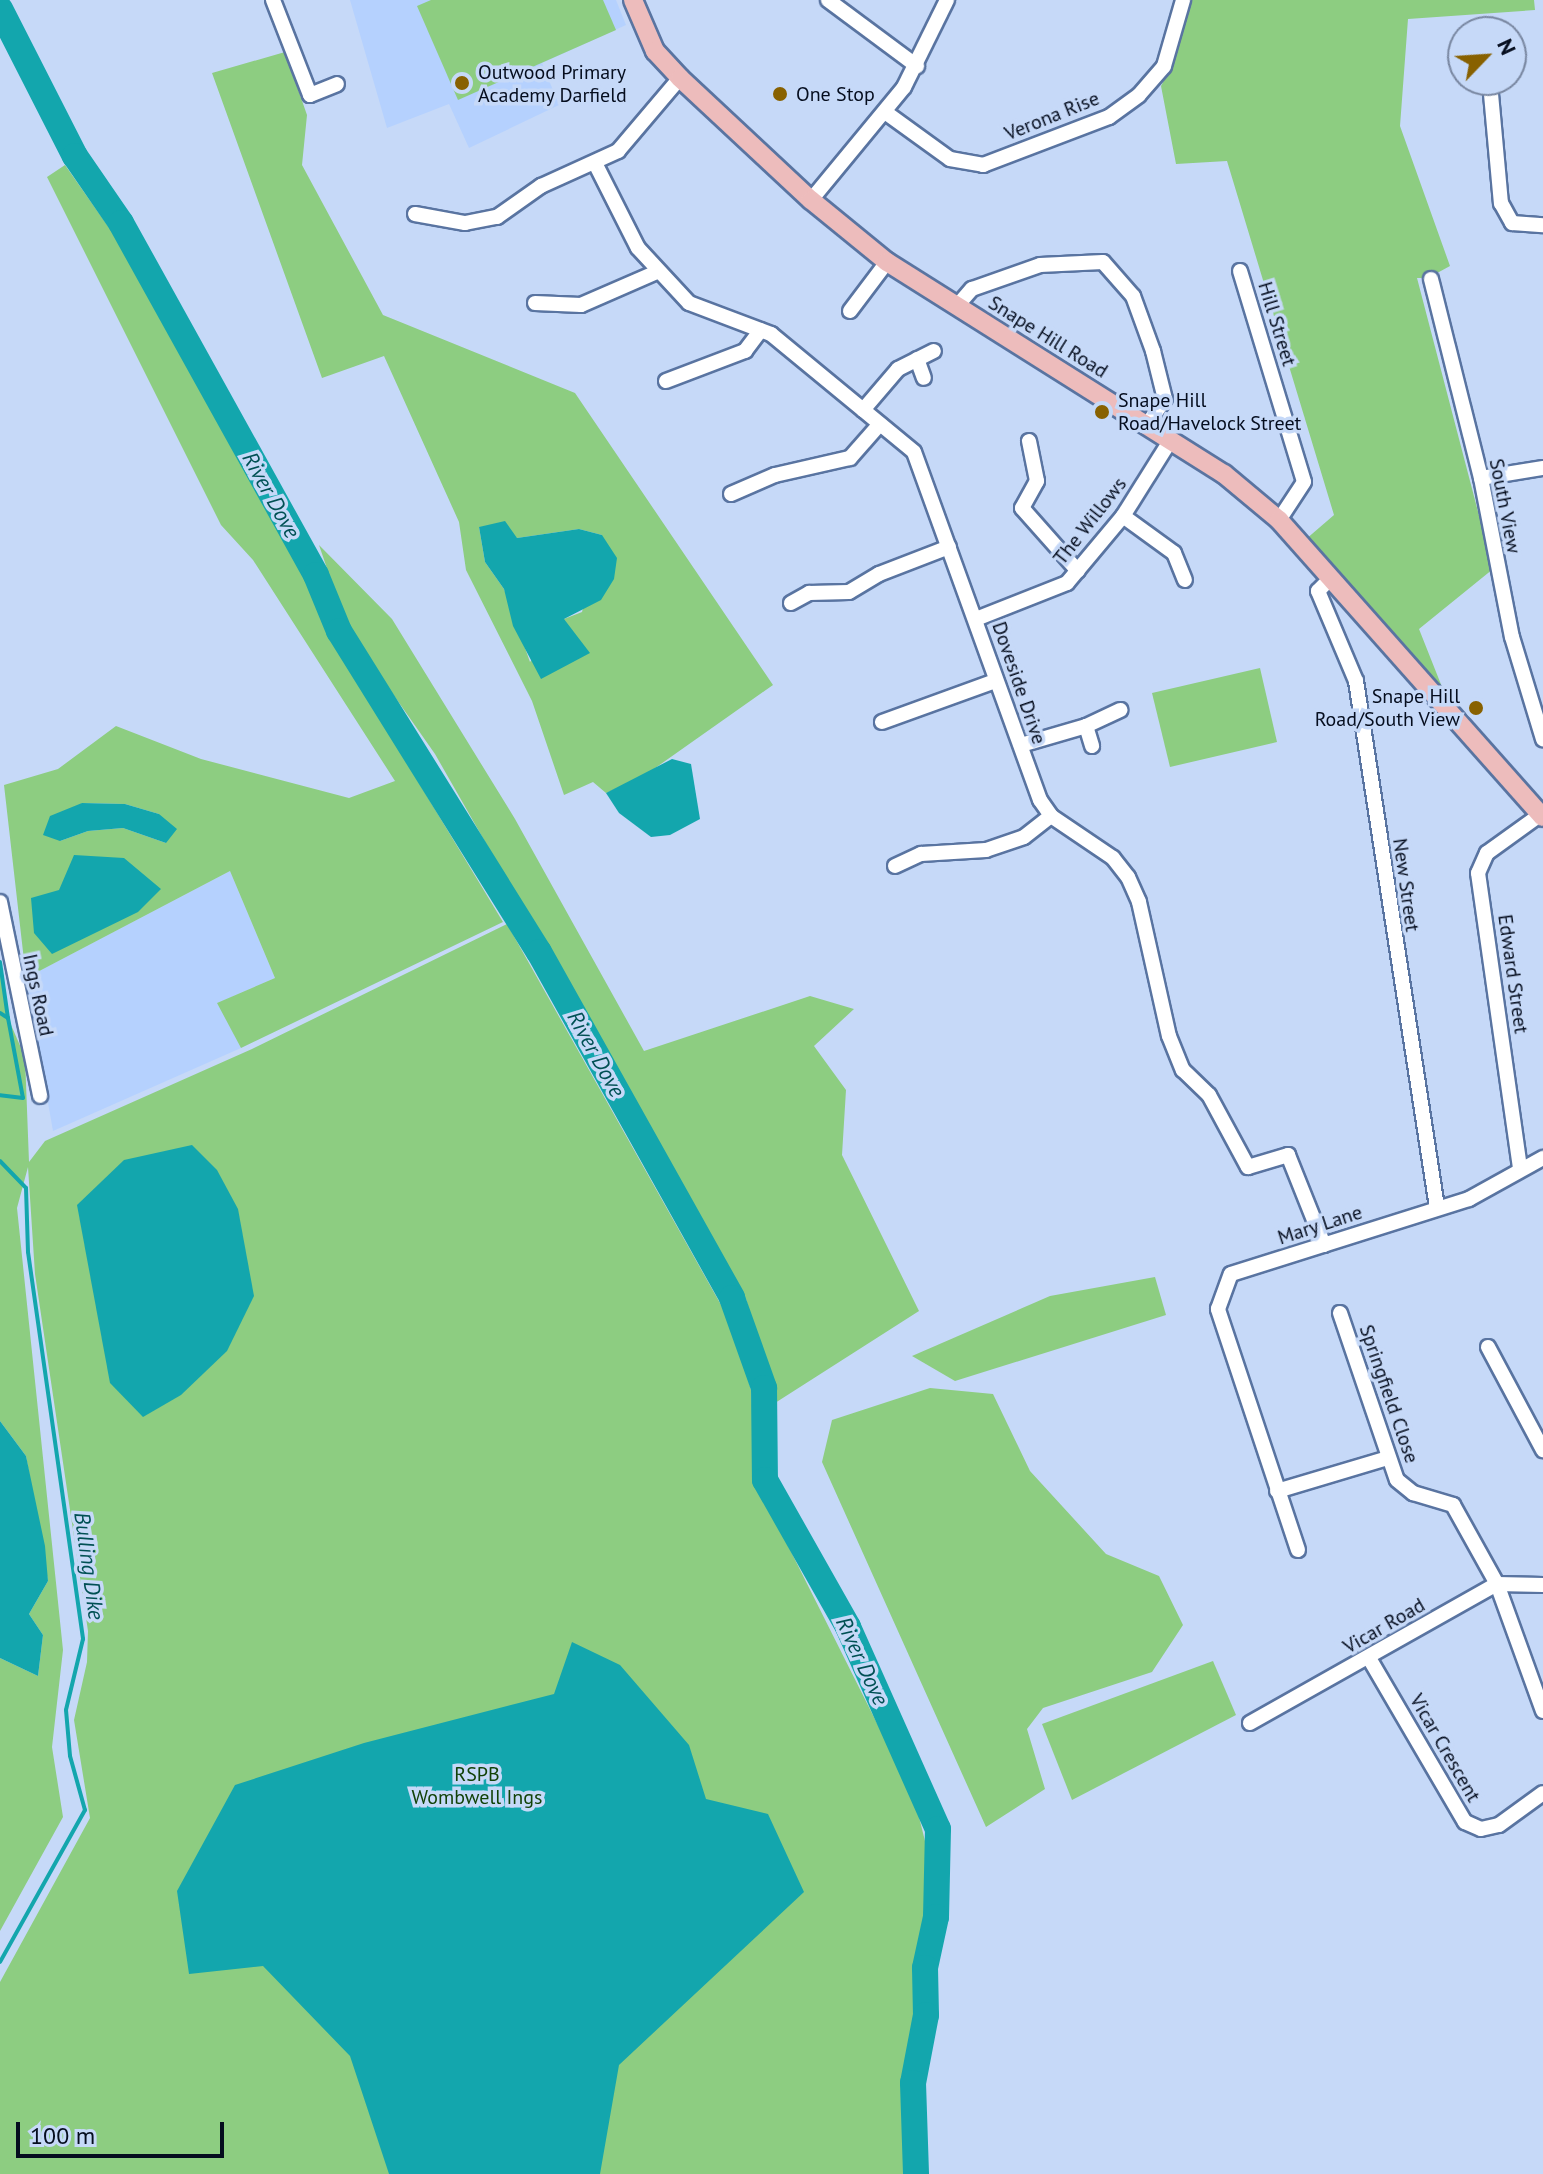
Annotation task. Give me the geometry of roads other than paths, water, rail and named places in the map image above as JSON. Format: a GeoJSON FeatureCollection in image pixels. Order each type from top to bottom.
{"type":"FeatureCollection","features":[{"type":"Feature","properties":{"kind":"main road","name":"Snape Hill Road"},"geometry":{"type":"LineString","coordinates":[[633,0],[655,51],[680,78],[811,200],[887,262],[1224,474],[1279,520],[1542,816]]}},
{"type":"Feature","properties":{"kind":"street"},"geometry":{"type":"LineString","coordinates":[[273,0],[310,95],[337,84]]}},
{"type":"Feature","properties":{"kind":"street"},"geometry":{"type":"LineString","coordinates":[[828,0],[917,66]]}},
{"type":"Feature","properties":{"kind":"street"},"geometry":{"type":"LineString","coordinates":[[811,200],[885,112],[917,66],[947,0]]}},
{"type":"Feature","properties":{"kind":"street","name":"Verona Rise"},"geometry":{"type":"LineString","coordinates":[[885,112],[950,159],[983,165],[1109,117],[1139,95],[1164,66],[1183,0]]}},
{"type":"Feature","properties":{"kind":"street"},"geometry":{"type":"LineString","coordinates":[[415,214],[481,221],[497,217],[541,186],[596,165],[629,140],[680,78]]}},
{"type":"Feature","properties":{"kind":"street"},"geometry":{"type":"LineString","coordinates":[[1491,96],[1501,203],[1512,223],[1543,225]]}},
{"type":"Feature","properties":{"kind":"street","name":"Doveside Drive"},"geometry":{"type":"LineString","coordinates":[[596,165],[621,223],[657,272],[689,303],[761,330],[914,452],[1040,800],[1051,816],[1113,858],[1128,877],[1139,902],[1169,1036],[1183,1070],[1209,1095],[1248,1167],[1288,1155],[1324,1245]]}},
{"type":"Feature","properties":{"kind":"street"},"geometry":{"type":"LineString","coordinates":[[957,306],[972,289],[1040,265],[1092,259],[1114,269],[1133,296],[1153,351],[1165,399],[1147,425]]}},
{"type":"Feature","properties":{"kind":"street"},"geometry":{"type":"LineString","coordinates":[[850,311],[887,262]]}},
{"type":"Feature","properties":{"kind":"street","name":"Hill Street"},"geometry":{"type":"LineString","coordinates":[[1240,271],[1304,482],[1279,520]]}},
{"type":"Feature","properties":{"kind":"street"},"geometry":{"type":"LineString","coordinates":[[535,303],[581,305],[657,272]]}},
{"type":"Feature","properties":{"kind":"street","name":"South View"},"geometry":{"type":"LineString","coordinates":[[1431,279],[1481,478],[1506,610],[1543,739]]}},
{"type":"Feature","properties":{"kind":"street"},"geometry":{"type":"LineString","coordinates":[[666,381],[745,351],[761,330]]}},
{"type":"Feature","properties":{"kind":"street"},"geometry":{"type":"LineString","coordinates":[[863,410],[898,369],[934,351]]}},
{"type":"Feature","properties":{"kind":"street"},"geometry":{"type":"LineString","coordinates":[[917,359],[924,378]]}},
{"type":"Feature","properties":{"kind":"street"},"geometry":{"type":"LineString","coordinates":[[731,494],[775,475],[850,458],[880,424]]}},
{"type":"Feature","properties":{"kind":"street"},"geometry":{"type":"LineString","coordinates":[[1029,441],[1037,481],[1022,508],[1078,571]]}},
{"type":"Feature","properties":{"kind":"street","name":"The Willows"},"geometry":{"type":"LineString","coordinates":[[976,619],[1067,583],[1123,516],[1170,441]]}},
{"type":"Feature","properties":{"kind":"street"},"geometry":{"type":"LineString","coordinates":[[1481,478],[1543,468]]}},
{"type":"Feature","properties":{"kind":"street"},"geometry":{"type":"LineString","coordinates":[[1123,516],[1174,553],[1185,580]]}},
{"type":"Feature","properties":{"kind":"street"},"geometry":{"type":"LineString","coordinates":[[791,603],[809,593],[849,592],[879,574],[949,547]]}},
{"type":"Feature","properties":{"kind":"street","name":"New Street"},"geometry":{"type":"LineString","coordinates":[[1330,579],[1318,591],[1356,681],[1437,1207]]}},
{"type":"Feature","properties":{"kind":"street"},"geometry":{"type":"LineString","coordinates":[[882,722],[995,681]]}},
{"type":"Feature","properties":{"kind":"street"},"geometry":{"type":"LineString","coordinates":[[1021,745],[1086,726],[1121,710]]}},
{"type":"Feature","properties":{"kind":"street"},"geometry":{"type":"LineString","coordinates":[[1086,726],[1092,746]]}},
{"type":"Feature","properties":{"kind":"street"},"geometry":{"type":"LineString","coordinates":[[895,866],[921,854],[986,850],[1024,837],[1051,816]]}},
{"type":"Feature","properties":{"kind":"street","name":"Edward Street"},"geometry":{"type":"LineString","coordinates":[[1520,1168],[1478,873],[1487,853],[1542,816]]}},
{"type":"Feature","properties":{"kind":"street","name":"Ings Road"},"geometry":{"type":"LineString","coordinates":[[0,902],[40,1096]]}},
{"type":"Feature","properties":{"kind":"street","name":"Mary Lane"},"geometry":{"type":"LineString","coordinates":[[1277,1491],[1218,1309],[1223,1288],[1231,1274],[1469,1199],[1543,1158]]}},
{"type":"Feature","properties":{"kind":"street","name":"Springfield Close"},"geometry":{"type":"LineString","coordinates":[[1340,1313],[1397,1480],[1413,1493],[1453,1505],[1497,1584]]}},
{"type":"Feature","properties":{"kind":"street"},"geometry":{"type":"LineString","coordinates":[[1488,1347],[1543,1450]]}},
{"type":"Feature","properties":{"kind":"street"},"geometry":{"type":"LineString","coordinates":[[1298,1550],[1277,1491],[1388,1458]]}},
{"type":"Feature","properties":{"kind":"street"},"geometry":{"type":"LineString","coordinates":[[1543,1585],[1497,1584],[1543,1711]]}},
{"type":"Feature","properties":{"kind":"street","name":"Vicar Road"},"geometry":{"type":"LineString","coordinates":[[1250,1723],[1497,1584]]}},
{"type":"Feature","properties":{"kind":"street","name":"Vicar Crescent"},"geometry":{"type":"LineString","coordinates":[[1369,1658],[1465,1822],[1481,1829],[1499,1825],[1543,1793]]}},
{"type":"Feature","properties":{"kind":"waterway","name":"River Dove"},"geometry":{"type":"LineString","coordinates":[[0,9],[75,156],[121,223],[316,575],[339,631],[539,952],[732,1298],[764,1388],[765,1480],[848,1627],[938,1829],[936,1917],[925,1968],[926,2015],[913,2083],[916,2174]]}},
{"type":"Feature","properties":{"kind":"waterway"},"geometry":{"type":"LineString","coordinates":[[0,962],[8,1018]]}},
{"type":"Feature","properties":{"kind":"waterway"},"geometry":{"type":"LineString","coordinates":[[0,1013],[8,1018],[23,1098],[0,1095]]}},
{"type":"Feature","properties":{"kind":"waterway","name":"Bulling Dike"},"geometry":{"type":"LineString","coordinates":[[0,1161],[26,1188],[28,1252],[83,1639],[66,1710],[70,1756],[85,1810],[0,1962]]}},
{"type":"Feature","properties":{"kind":"place","name":"Outwood Primary Academy Darfield"},"geometry":{"type":"Point","coordinates":[462,83]}},
{"type":"Feature","properties":{"kind":"place","name":"One Stop"},"geometry":{"type":"Point","coordinates":[780,94]}},
{"type":"Feature","properties":{"kind":"place","name":"Snape Hill Road/Havelock Street"},"geometry":{"type":"Point","coordinates":[1102,412]}},
{"type":"Feature","properties":{"kind":"place","name":"Snape Hill Road/South View"},"geometry":{"type":"Point","coordinates":[1476,708]}},
{"type":"Feature","properties":{"kind":"park label","name":"RSPB Wombwell Ings"},"geometry":{"type":"Point","coordinates":[477,1786]}}]}
